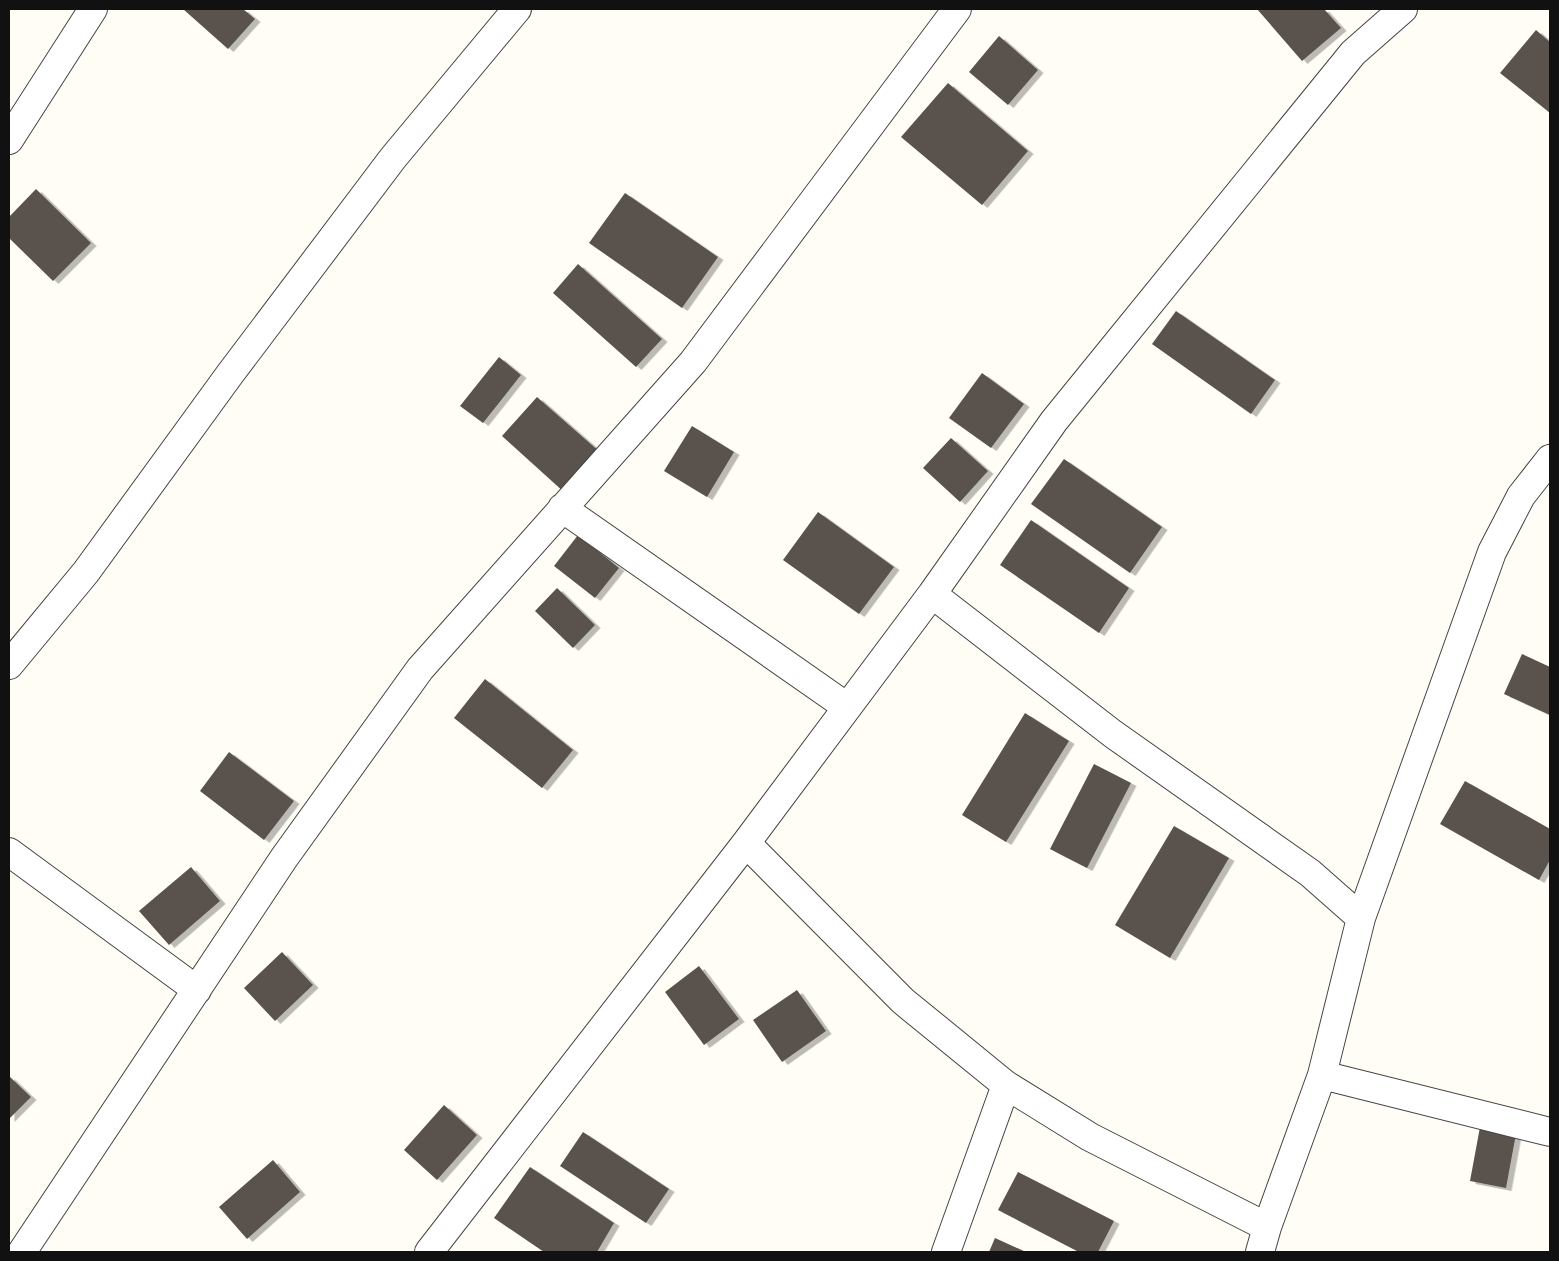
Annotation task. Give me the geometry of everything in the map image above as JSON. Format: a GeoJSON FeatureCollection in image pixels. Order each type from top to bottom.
{"type":"FeatureCollection","features":[{"type":"Feature","properties":{"kind":"street"},"geometry":{"type":"LineString","coordinates":[[9,140],[93,9]]}},
{"type":"Feature","properties":{"kind":"street"},"geometry":{"type":"LineString","coordinates":[[9,665],[86,572],[224,382],[393,158],[517,9]]}},
{"type":"Feature","properties":{"kind":"street"},"geometry":{"type":"LineString","coordinates":[[22,1252],[284,858],[420,669],[693,362],[958,9]]}},
{"type":"Feature","properties":{"kind":"street"},"geometry":{"type":"LineString","coordinates":[[429,1252],[746,843],[932,594],[1060,413],[1353,53],[1403,9]]}},
{"type":"Feature","properties":{"kind":"street"},"geometry":{"type":"LineString","coordinates":[[746,843],[903,1001],[1006,1085],[1090,1137],[1264,1239],[1322,1076],[1361,918],[1492,552],[1521,496],[1550,459]]}},
{"type":"Feature","properties":{"kind":"street"},"geometry":{"type":"LineString","coordinates":[[562,508],[847,708]]}},
{"type":"Feature","properties":{"kind":"street"},"geometry":{"type":"LineString","coordinates":[[932,594],[1113,734],[1310,872],[1361,918]]}},
{"type":"Feature","properties":{"kind":"street"},"geometry":{"type":"LineString","coordinates":[[9,852],[197,990]]}},
{"type":"Feature","properties":{"kind":"street"},"geometry":{"type":"LineString","coordinates":[[1322,1076],[1550,1132]]}},
{"type":"Feature","properties":{"kind":"street"},"geometry":{"type":"LineString","coordinates":[[946,1252],[1006,1085]]}},
{"type":"Feature","properties":{"kind":"building"},"geometry":{"type":"Polygon","coordinates":[[[183,9],[243,9],[255,19],[228,49],[183,9]]]}},
{"type":"Feature","properties":{"kind":"building"},"geometry":{"type":"Polygon","coordinates":[[[1257,9],[1324,9],[1341,28],[1302,61],[1257,9]]]}},
{"type":"Feature","properties":{"kind":"building"},"geometry":{"type":"Polygon","coordinates":[[[1536,30],[1550,42],[1550,113],[1500,73],[1536,30]]]}},
{"type":"Feature","properties":{"kind":"building"},"geometry":{"type":"Polygon","coordinates":[[[999,36],[1038,70],[1008,105],[969,72],[999,36]]]}},
{"type":"Feature","properties":{"kind":"building"},"geometry":{"type":"Polygon","coordinates":[[[948,83],[1028,151],[982,205],[901,137],[948,83]]]}},
{"type":"Feature","properties":{"kind":"building"},"geometry":{"type":"Polygon","coordinates":[[[36,189],[91,243],[53,281],[9,238],[9,217],[36,189]]]}},
{"type":"Feature","properties":{"kind":"building"},"geometry":{"type":"Polygon","coordinates":[[[625,193],[718,257],[682,308],[589,243],[625,193]]]}},
{"type":"Feature","properties":{"kind":"building"},"geometry":{"type":"Polygon","coordinates":[[[578,264],[662,339],[636,367],[553,293],[578,264]]]}},
{"type":"Feature","properties":{"kind":"building"},"geometry":{"type":"Polygon","coordinates":[[[1176,311],[1275,380],[1251,414],[1152,344],[1176,311]]]}},
{"type":"Feature","properties":{"kind":"building"},"geometry":{"type":"Polygon","coordinates":[[[499,357],[521,375],[483,423],[460,406],[499,357]]]}},
{"type":"Feature","properties":{"kind":"building"},"geometry":{"type":"Polygon","coordinates":[[[982,373],[1024,404],[991,448],[949,418],[982,373]]]}},
{"type":"Feature","properties":{"kind":"building"},"geometry":{"type":"Polygon","coordinates":[[[537,397],[601,453],[565,493],[502,436],[537,397]]]}},
{"type":"Feature","properties":{"kind":"building"},"geometry":{"type":"Polygon","coordinates":[[[692,426],[734,452],[707,497],[664,471],[692,426]]]}},
{"type":"Feature","properties":{"kind":"building"},"geometry":{"type":"Polygon","coordinates":[[[951,438],[988,471],[960,502],[923,468],[951,438]]]}},
{"type":"Feature","properties":{"kind":"building"},"geometry":{"type":"Polygon","coordinates":[[[1064,459],[1162,527],[1130,573],[1031,504],[1064,459]]]}},
{"type":"Feature","properties":{"kind":"building"},"geometry":{"type":"Polygon","coordinates":[[[818,512],[894,567],[859,614],[783,560],[818,512]]]}},
{"type":"Feature","properties":{"kind":"building"},"geometry":{"type":"Polygon","coordinates":[[[1031,520],[1129,588],[1099,633],[1000,565],[1031,520]]]}},
{"type":"Feature","properties":{"kind":"building"},"geometry":{"type":"Polygon","coordinates":[[[578,535],[619,568],[595,598],[554,566],[578,535]]]}},
{"type":"Feature","properties":{"kind":"building"},"geometry":{"type":"Polygon","coordinates":[[[557,588],[595,625],[573,648],[535,611],[557,588]]]}},
{"type":"Feature","properties":{"kind":"building"},"geometry":{"type":"Polygon","coordinates":[[[1522,654],[1550,667],[1550,715],[1504,694],[1522,654]]]}},
{"type":"Feature","properties":{"kind":"building"},"geometry":{"type":"Polygon","coordinates":[[[485,679],[573,750],[542,788],[454,718],[485,679]]]}},
{"type":"Feature","properties":{"kind":"building"},"geometry":{"type":"Polygon","coordinates":[[[1025,713],[1069,741],[1006,842],[962,815],[1025,713]]]}},
{"type":"Feature","properties":{"kind":"building"},"geometry":{"type":"Polygon","coordinates":[[[229,752],[294,801],[264,840],[200,791],[229,752]]]}},
{"type":"Feature","properties":{"kind":"building"},"geometry":{"type":"Polygon","coordinates":[[[1094,764],[1131,783],[1087,868],[1050,849],[1094,764]]]}},
{"type":"Feature","properties":{"kind":"building"},"geometry":{"type":"Polygon","coordinates":[[[1465,781],[1550,829],[1550,860],[1539,880],[1440,824],[1465,781]]]}},
{"type":"Feature","properties":{"kind":"building"},"geometry":{"type":"Polygon","coordinates":[[[1174,826],[1229,858],[1170,958],[1115,925],[1174,826]]]}},
{"type":"Feature","properties":{"kind":"building"},"geometry":{"type":"Polygon","coordinates":[[[191,867],[220,901],[169,945],[139,911],[191,867]]]}},
{"type":"Feature","properties":{"kind":"building"},"geometry":{"type":"Polygon","coordinates":[[[282,952],[313,985],[275,1021],[244,988],[282,952]]]}},
{"type":"Feature","properties":{"kind":"building"},"geometry":{"type":"Polygon","coordinates":[[[699,966],[739,1019],[704,1045],[665,992],[699,966]]]}},
{"type":"Feature","properties":{"kind":"building"},"geometry":{"type":"Polygon","coordinates":[[[797,990],[826,1031],[782,1062],[753,1020],[797,990]]]}},
{"type":"Feature","properties":{"kind":"building"},"geometry":{"type":"Polygon","coordinates":[[[9,1076],[31,1097],[9,1119],[9,1076]]]}},
{"type":"Feature","properties":{"kind":"building"},"geometry":{"type":"Polygon","coordinates":[[[444,1105],[477,1135],[437,1180],[404,1150],[444,1105]]]}},
{"type":"Feature","properties":{"kind":"building"},"geometry":{"type":"Polygon","coordinates":[[[1480,1127],[1516,1134],[1506,1188],[1470,1181],[1480,1127]]]}},
{"type":"Feature","properties":{"kind":"building"},"geometry":{"type":"Polygon","coordinates":[[[583,1132],[669,1189],[646,1223],[560,1166],[583,1132]]]}},
{"type":"Feature","properties":{"kind":"building"},"geometry":{"type":"Polygon","coordinates":[[[273,1160],[300,1192],[247,1239],[219,1207],[273,1160]]]}},
{"type":"Feature","properties":{"kind":"building"},"geometry":{"type":"Polygon","coordinates":[[[530,1167],[614,1223],[597,1252],[544,1252],[494,1218],[530,1167]]]}},
{"type":"Feature","properties":{"kind":"building"},"geometry":{"type":"Polygon","coordinates":[[[1018,1172],[1114,1221],[1098,1252],[1079,1252],[998,1210],[1018,1172]]]}},
{"type":"Feature","properties":{"kind":"building"},"geometry":{"type":"Polygon","coordinates":[[[995,1238],[1026,1252],[989,1252],[995,1238]]]}}]}
